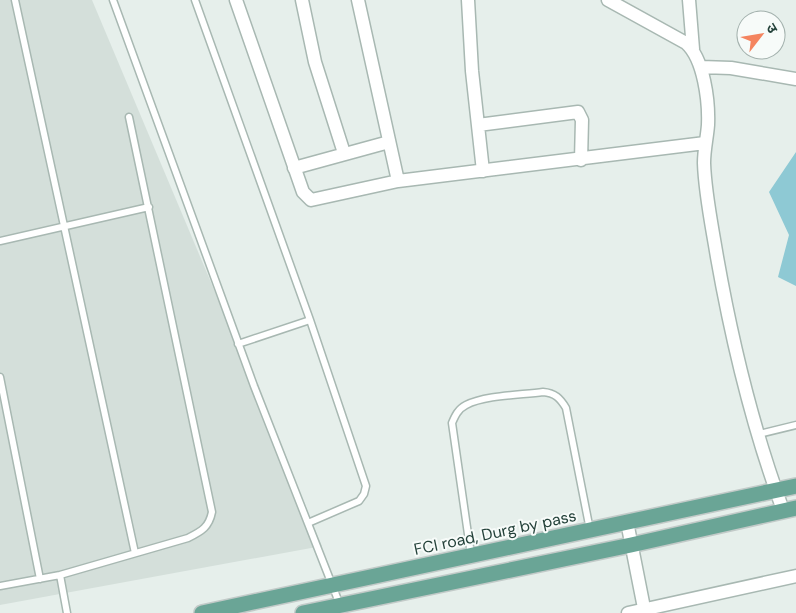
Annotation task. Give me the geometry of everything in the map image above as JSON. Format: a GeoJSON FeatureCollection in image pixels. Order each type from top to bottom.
{"type":"FeatureCollection","features":[{"type":"Feature","properties":{"kind":"main road","name":"FCI road, Durg by pass"},"geometry":{"type":"LineString","coordinates":[[202,613],[796,486]]}},
{"type":"Feature","properties":{"kind":"main road"},"geometry":{"type":"LineString","coordinates":[[303,613],[631,545],[790,509]]}},
{"type":"Feature","properties":{"kind":"street"},"geometry":{"type":"LineString","coordinates":[[236,0],[294,168],[303,192],[311,200],[398,181],[705,144]]}},
{"type":"Feature","properties":{"kind":"street"},"geometry":{"type":"LineString","coordinates":[[302,0],[315,62],[344,153]]}},
{"type":"Feature","properties":{"kind":"street"},"geometry":{"type":"LineString","coordinates":[[358,0],[398,181]]}},
{"type":"Feature","properties":{"kind":"street"},"geometry":{"type":"LineString","coordinates":[[468,0],[468,28],[483,171]]}},
{"type":"Feature","properties":{"kind":"street"},"geometry":{"type":"LineString","coordinates":[[608,0],[686,43],[693,49]]}},
{"type":"Feature","properties":{"kind":"street"},"geometry":{"type":"LineString","coordinates":[[689,0],[693,49],[701,67],[707,114],[705,144],[706,192],[725,301],[759,434],[776,490],[790,509]]}},
{"type":"Feature","properties":{"kind":"street"},"geometry":{"type":"LineString","coordinates":[[701,67],[731,68],[796,79]]}},
{"type":"Feature","properties":{"kind":"street"},"geometry":{"type":"LineString","coordinates":[[478,125],[578,112],[582,120],[581,160]]}},
{"type":"Feature","properties":{"kind":"street"},"geometry":{"type":"LineString","coordinates":[[294,168],[389,142]]}},
{"type":"Feature","properties":{"kind":"street"},"geometry":{"type":"LineString","coordinates":[[627,522],[644,611]]}},
{"type":"Feature","properties":{"kind":"street"},"geometry":{"type":"LineString","coordinates":[[628,613],[796,576]]}},
{"type":"Feature","properties":{"kind":"lane"},"geometry":{"type":"LineString","coordinates":[[15,0],[66,226],[136,553]]}},
{"type":"Feature","properties":{"kind":"lane"},"geometry":{"type":"LineString","coordinates":[[113,0],[238,344],[340,605]]}},
{"type":"Feature","properties":{"kind":"lane"},"geometry":{"type":"LineString","coordinates":[[196,0],[310,320],[366,486],[364,494],[359,501],[308,523]]}},
{"type":"Feature","properties":{"kind":"lane"},"geometry":{"type":"LineString","coordinates":[[0,586],[60,575],[136,553],[202,531],[210,523],[212,512],[129,117]]}},
{"type":"Feature","properties":{"kind":"lane"},"geometry":{"type":"LineString","coordinates":[[0,241],[149,207]]}},
{"type":"Feature","properties":{"kind":"lane"},"geometry":{"type":"LineString","coordinates":[[238,344],[310,320]]}},
{"type":"Feature","properties":{"kind":"lane"},"geometry":{"type":"LineString","coordinates":[[0,378],[40,579]]}},
{"type":"Feature","properties":{"kind":"lane"},"geometry":{"type":"LineString","coordinates":[[471,555],[452,423],[456,414],[464,406],[475,401],[543,392],[553,393],[561,399],[566,408],[590,530]]}},
{"type":"Feature","properties":{"kind":"lane"},"geometry":{"type":"LineString","coordinates":[[759,434],[796,425]]}},
{"type":"Feature","properties":{"kind":"lane"},"geometry":{"type":"LineString","coordinates":[[60,575],[67,613]]}},
{"type":"Feature","properties":{"kind":"shaded area"},"geometry":{"type":"Polygon","coordinates":[[[0,0],[92,0],[322,546],[0,605],[0,0]]]}},
{"type":"Feature","properties":{"kind":"water"},"geometry":{"type":"Polygon","coordinates":[[[796,152],[796,286],[778,277],[789,235],[769,192],[796,152]]]}}]}
